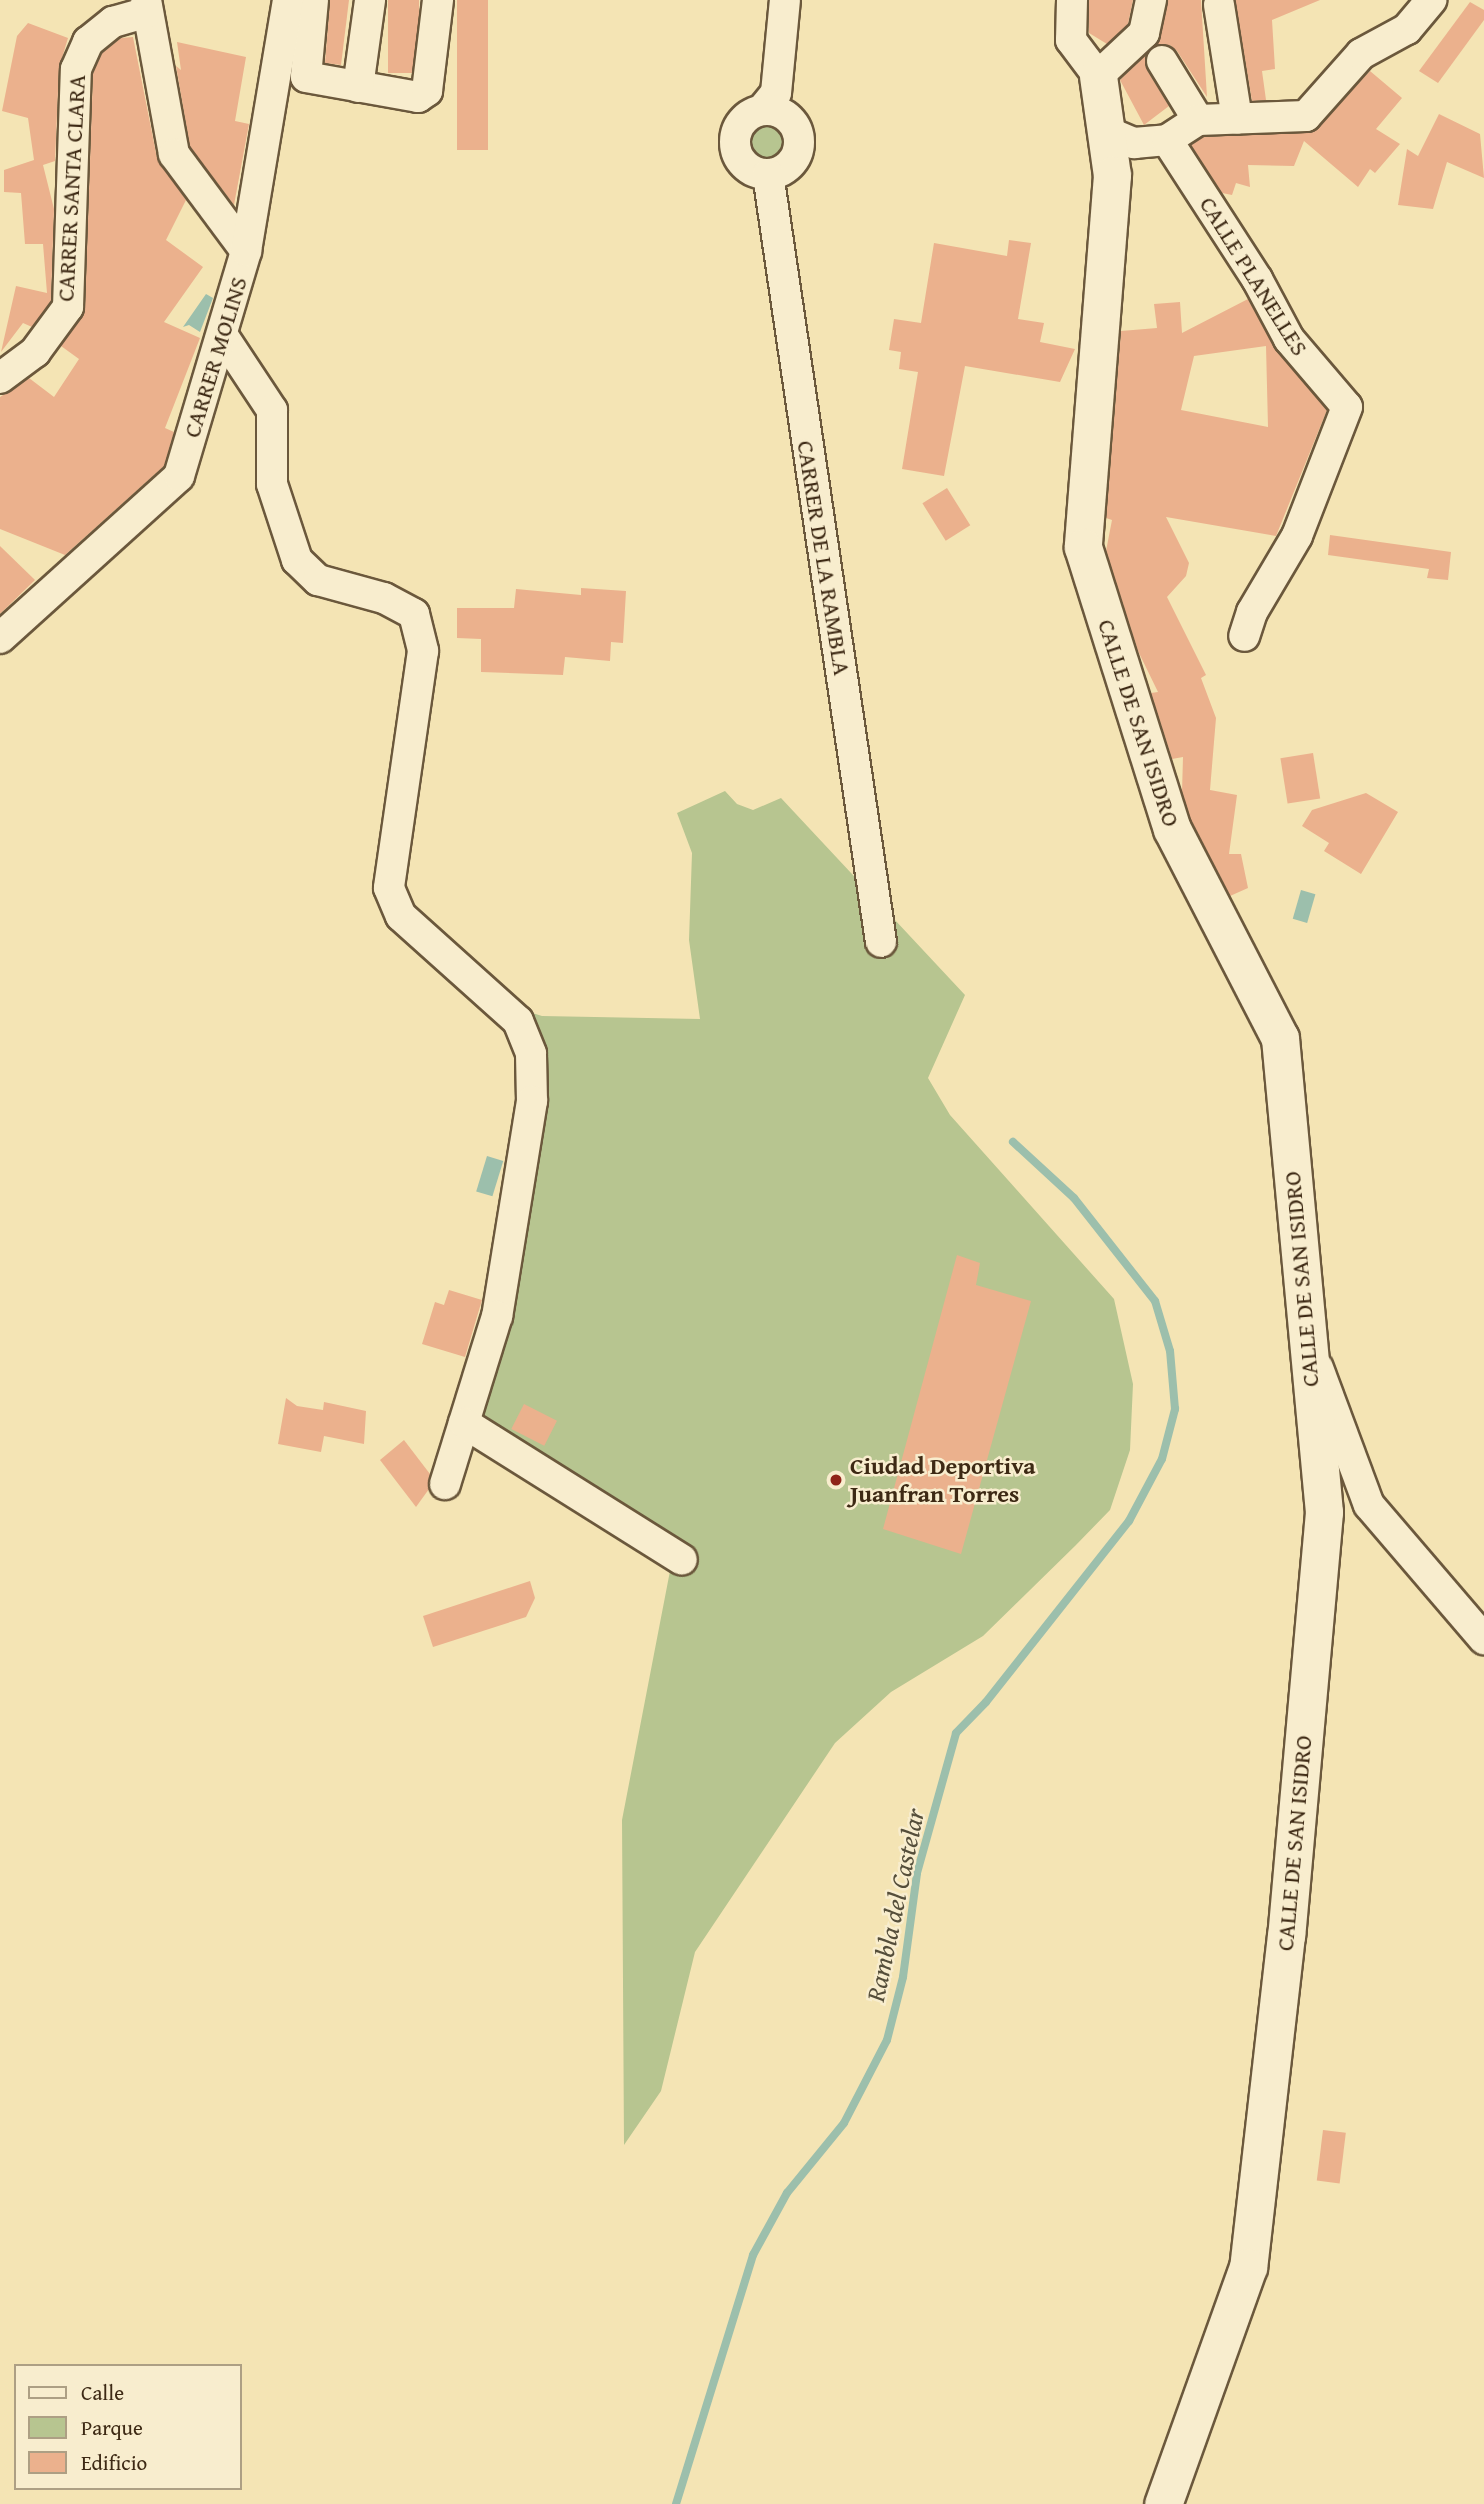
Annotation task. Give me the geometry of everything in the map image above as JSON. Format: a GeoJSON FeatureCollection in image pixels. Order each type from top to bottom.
{"type":"FeatureCollection","features":[{"type":"Feature","properties":{"kind":"street","name":"CARRER MOLINS"},"geometry":{"type":"LineString","coordinates":[[0,638],[179,476],[223,336],[246,251],[288,0]]}},
{"type":"Feature","properties":{"kind":"street"},"geometry":{"type":"LineString","coordinates":[[313,0],[303,74],[418,97],[425,94],[438,0]]}},
{"type":"Feature","properties":{"kind":"street"},"geometry":{"type":"LineString","coordinates":[[358,87],[370,0]]}},
{"type":"Feature","properties":{"kind":"street"},"geometry":{"type":"LineString","coordinates":[[775,107],[742,122],[736,141],[741,160],[768,174],[788,166],[799,148],[799,137],[775,107],[785,0]]}},
{"type":"Feature","properties":{"kind":"street"},"geometry":{"type":"LineString","coordinates":[[1072,0],[1071,40],[1098,76],[1144,33],[1151,0]]}},
{"type":"Feature","properties":{"kind":"street"},"geometry":{"type":"LineString","coordinates":[[1103,130],[1134,143],[1167,140],[1198,120],[1306,116],[1361,54],[1407,29],[1430,0]]}},
{"type":"Feature","properties":{"kind":"street"},"geometry":{"type":"LineString","coordinates":[[1219,5],[1237,119]]}},
{"type":"Feature","properties":{"kind":"street"},"geometry":{"type":"LineString","coordinates":[[147,6],[174,154],[246,251]]}},
{"type":"Feature","properties":{"kind":"street","name":"CARRER SANTA CLARA"},"geometry":{"type":"LineString","coordinates":[[0,378],[35,352],[68,307],[76,69],[88,43],[113,22],[147,6]]}},
{"type":"Feature","properties":{"kind":"street"},"geometry":{"type":"LineString","coordinates":[[1163,61],[1198,120]]}},
{"type":"Feature","properties":{"kind":"street","name":"CALLE DE SAN ISIDRO"},"geometry":{"type":"LineString","coordinates":[[1098,76],[1103,130],[1112,175],[1083,547],[1172,829],[1280,1038],[1305,1331],[1324,1512],[1286,1935],[1248,2267],[1163,2504]]}},
{"type":"Feature","properties":{"kind":"street","name":"CALLE PLANELLES"},"geometry":{"type":"LineString","coordinates":[[1167,140],[1257,279],[1289,339],[1347,407],[1297,536],[1252,612],[1244,636]]}},
{"type":"Feature","properties":{"kind":"street","name":"CARRER DE LA RAMBLA"},"geometry":{"type":"LineString","coordinates":[[768,174],[881,942]]}},
{"type":"Feature","properties":{"kind":"street"},"geometry":{"type":"LineString","coordinates":[[223,336],[272,410],[272,484],[298,560],[318,580],[384,598],[414,614],[422,651],[389,888],[401,916],[518,1021],[531,1054],[532,1101],[497,1316],[445,1485]]}},
{"type":"Feature","properties":{"kind":"street"},"geometry":{"type":"LineString","coordinates":[[1305,1331],[1369,1505],[1484,1639]]}},
{"type":"Feature","properties":{"kind":"street"},"geometry":{"type":"LineString","coordinates":[[464,1423],[682,1560]]}},
{"type":"Feature","properties":{"kind":"green space"},"geometry":{"type":"Polygon","coordinates":[[[766,125],[779,130],[784,143],[779,156],[766,161],[753,156],[748,143],[753,130],[766,125]]]}},
{"type":"Feature","properties":{"kind":"green space","name":"Ciudad Deportiva Juanfran Torres"},"geometry":{"type":"Polygon","coordinates":[[[725,791],[737,804],[753,810],[781,798],[965,995],[928,1078],[950,1115],[1114,1299],[1133,1384],[1130,1450],[1110,1510],[1076,1545],[983,1636],[891,1692],[835,1743],[695,1952],[661,2091],[624,2145],[622,1820],[675,1545],[478,1424],[532,1156],[510,1006],[542,1016],[700,1019],[689,940],[692,853],[677,813],[725,791]]]}},
{"type":"Feature","properties":{"kind":"shaded area"},"geometry":{"type":"Polygon","coordinates":[[[206,294],[213,298],[200,332],[189,325],[183,327],[206,294]]]}},
{"type":"Feature","properties":{"kind":"shaded area"},"geometry":{"type":"Polygon","coordinates":[[[1301,890],[1315,894],[1307,923],[1293,919],[1301,890]]]}},
{"type":"Feature","properties":{"kind":"shaded area"},"geometry":{"type":"Polygon","coordinates":[[[487,1156],[503,1161],[492,1196],[476,1191],[487,1156]]]}},
{"type":"Feature","properties":{"kind":"building"},"geometry":{"type":"Polygon","coordinates":[[[330,0],[349,0],[341,65],[325,63],[330,0]]]}},
{"type":"Feature","properties":{"kind":"building"},"geometry":{"type":"Polygon","coordinates":[[[388,0],[419,0],[419,73],[388,73],[388,0]]]}},
{"type":"Feature","properties":{"kind":"building"},"geometry":{"type":"Polygon","coordinates":[[[457,0],[488,0],[488,150],[457,150],[457,0]]]}},
{"type":"Feature","properties":{"kind":"building"},"geometry":{"type":"Polygon","coordinates":[[[1089,0],[1133,0],[1128,24],[1107,44],[1089,33],[1089,0]]]}},
{"type":"Feature","properties":{"kind":"building"},"geometry":{"type":"Polygon","coordinates":[[[1168,0],[1201,0],[1207,97],[1177,51],[1170,45],[1157,45],[1168,0]]]}},
{"type":"Feature","properties":{"kind":"building"},"geometry":{"type":"Polygon","coordinates":[[[1235,0],[1320,0],[1272,20],[1275,69],[1262,71],[1266,100],[1252,101],[1235,0]]]}},
{"type":"Feature","properties":{"kind":"building"},"geometry":{"type":"Polygon","coordinates":[[[1470,2],[1484,10],[1484,20],[1438,83],[1419,71],[1470,2]]]}},
{"type":"Feature","properties":{"kind":"building"},"geometry":{"type":"Polygon","coordinates":[[[28,23],[68,38],[59,68],[55,161],[43,165],[54,209],[51,301],[32,327],[23,323],[1,352],[16,286],[47,293],[43,244],[25,244],[21,193],[4,192],[4,170],[34,160],[28,118],[2,111],[17,36],[28,23]]]}},
{"type":"Feature","properties":{"kind":"building"},"geometry":{"type":"Polygon","coordinates":[[[133,37],[157,158],[186,200],[166,240],[203,267],[164,322],[200,338],[165,428],[174,432],[164,466],[65,555],[0,529],[0,397],[29,378],[54,397],[79,359],[61,346],[85,308],[93,73],[102,53],[121,38],[133,37]]]}},
{"type":"Feature","properties":{"kind":"building"},"geometry":{"type":"Polygon","coordinates":[[[177,42],[246,57],[235,121],[249,124],[234,205],[190,147],[176,66],[181,70],[177,42]]]}},
{"type":"Feature","properties":{"kind":"building"},"geometry":{"type":"Polygon","coordinates":[[[1146,55],[1147,70],[1169,106],[1144,125],[1120,80],[1146,55]]]}},
{"type":"Feature","properties":{"kind":"building"},"geometry":{"type":"Polygon","coordinates":[[[1370,71],[1402,98],[1376,129],[1400,144],[1375,173],[1370,169],[1358,187],[1304,141],[1294,166],[1248,165],[1250,187],[1236,183],[1232,195],[1222,193],[1191,145],[1203,137],[1313,132],[1370,71]]]}},
{"type":"Feature","properties":{"kind":"building"},"geometry":{"type":"Polygon","coordinates":[[[1439,114],[1480,134],[1484,178],[1447,162],[1433,209],[1398,205],[1407,149],[1418,156],[1439,114]]]}},
{"type":"Feature","properties":{"kind":"building"},"geometry":{"type":"Polygon","coordinates":[[[1009,240],[1031,243],[1018,319],[1044,323],[1040,342],[1075,349],[1060,382],[965,366],[944,476],[902,469],[918,372],[899,369],[901,352],[889,350],[894,319],[921,323],[934,243],[1007,256],[1009,240]]]}},
{"type":"Feature","properties":{"kind":"building"},"geometry":{"type":"Polygon","coordinates":[[[1248,299],[1276,350],[1327,410],[1276,536],[1166,517],[1189,563],[1186,576],[1167,597],[1206,675],[1201,678],[1216,718],[1210,790],[1237,795],[1229,854],[1241,854],[1248,888],[1230,896],[1191,821],[1182,792],[1183,757],[1172,759],[1151,693],[1158,692],[1138,651],[1106,551],[1112,520],[1106,518],[1121,331],[1157,328],[1154,304],[1180,302],[1182,333],[1248,299]],[[1266,346],[1194,356],[1181,410],[1268,427],[1266,346]]]}},
{"type":"Feature","properties":{"kind":"building"},"geometry":{"type":"Polygon","coordinates":[[[947,488],[970,525],[946,541],[922,503],[947,488]]]}},
{"type":"Feature","properties":{"kind":"building"},"geometry":{"type":"Polygon","coordinates":[[[1330,535],[1451,552],[1448,580],[1427,578],[1429,569],[1328,555],[1330,535]]]}},
{"type":"Feature","properties":{"kind":"building"},"geometry":{"type":"Polygon","coordinates":[[[0,546],[35,580],[0,614],[0,546]]]}},
{"type":"Feature","properties":{"kind":"building"},"geometry":{"type":"Polygon","coordinates":[[[581,588],[626,591],[623,643],[611,642],[610,661],[565,657],[563,675],[481,672],[481,639],[457,638],[457,608],[514,608],[516,589],[581,595],[581,588]]]}},
{"type":"Feature","properties":{"kind":"building"},"geometry":{"type":"Polygon","coordinates":[[[1313,753],[1320,798],[1288,804],[1280,758],[1313,753]]]}},
{"type":"Feature","properties":{"kind":"building"},"geometry":{"type":"Polygon","coordinates":[[[1366,793],[1398,812],[1361,874],[1324,851],[1329,843],[1302,826],[1312,810],[1366,793]]]}},
{"type":"Feature","properties":{"kind":"building"},"geometry":{"type":"Polygon","coordinates":[[[957,1255],[980,1263],[976,1285],[1031,1301],[961,1554],[883,1529],[957,1255]]]}},
{"type":"Feature","properties":{"kind":"building"},"geometry":{"type":"Polygon","coordinates":[[[449,1290],[482,1300],[465,1357],[422,1344],[435,1302],[444,1305],[449,1290]]]}},
{"type":"Feature","properties":{"kind":"building"},"geometry":{"type":"Polygon","coordinates":[[[286,1398],[297,1406],[323,1410],[324,1402],[366,1411],[364,1444],[324,1436],[321,1452],[278,1444],[286,1398]]]}},
{"type":"Feature","properties":{"kind":"building"},"geometry":{"type":"Polygon","coordinates":[[[524,1404],[557,1421],[544,1446],[511,1429],[524,1404]]]}},
{"type":"Feature","properties":{"kind":"building"},"geometry":{"type":"Polygon","coordinates":[[[404,1440],[430,1474],[429,1489],[416,1507],[380,1460],[404,1440]]]}},
{"type":"Feature","properties":{"kind":"building"},"geometry":{"type":"Polygon","coordinates":[[[530,1581],[535,1598],[526,1617],[433,1647],[423,1616],[530,1581]]]}},
{"type":"Feature","properties":{"kind":"building"},"geometry":{"type":"Polygon","coordinates":[[[1323,2130],[1346,2133],[1340,2183],[1317,2181],[1323,2130]]]}},
{"type":"Feature","properties":{"kind":"waterway","name":"Rambla del Castelar"},"geometry":{"type":"LineString","coordinates":[[676,2504],[753,2255],[787,2193],[844,2123],[887,2040],[903,1977],[917,1873],[956,1733],[986,1702],[1129,1521],[1162,1459],[1175,1409],[1170,1351],[1155,1301],[1074,1198],[1013,1142]]}},
{"type":"Feature","properties":{"kind":"place","name":"Ciudad Deportiva Juanfran Torres"},"geometry":{"type":"Point","coordinates":[836,1480]}}]}
